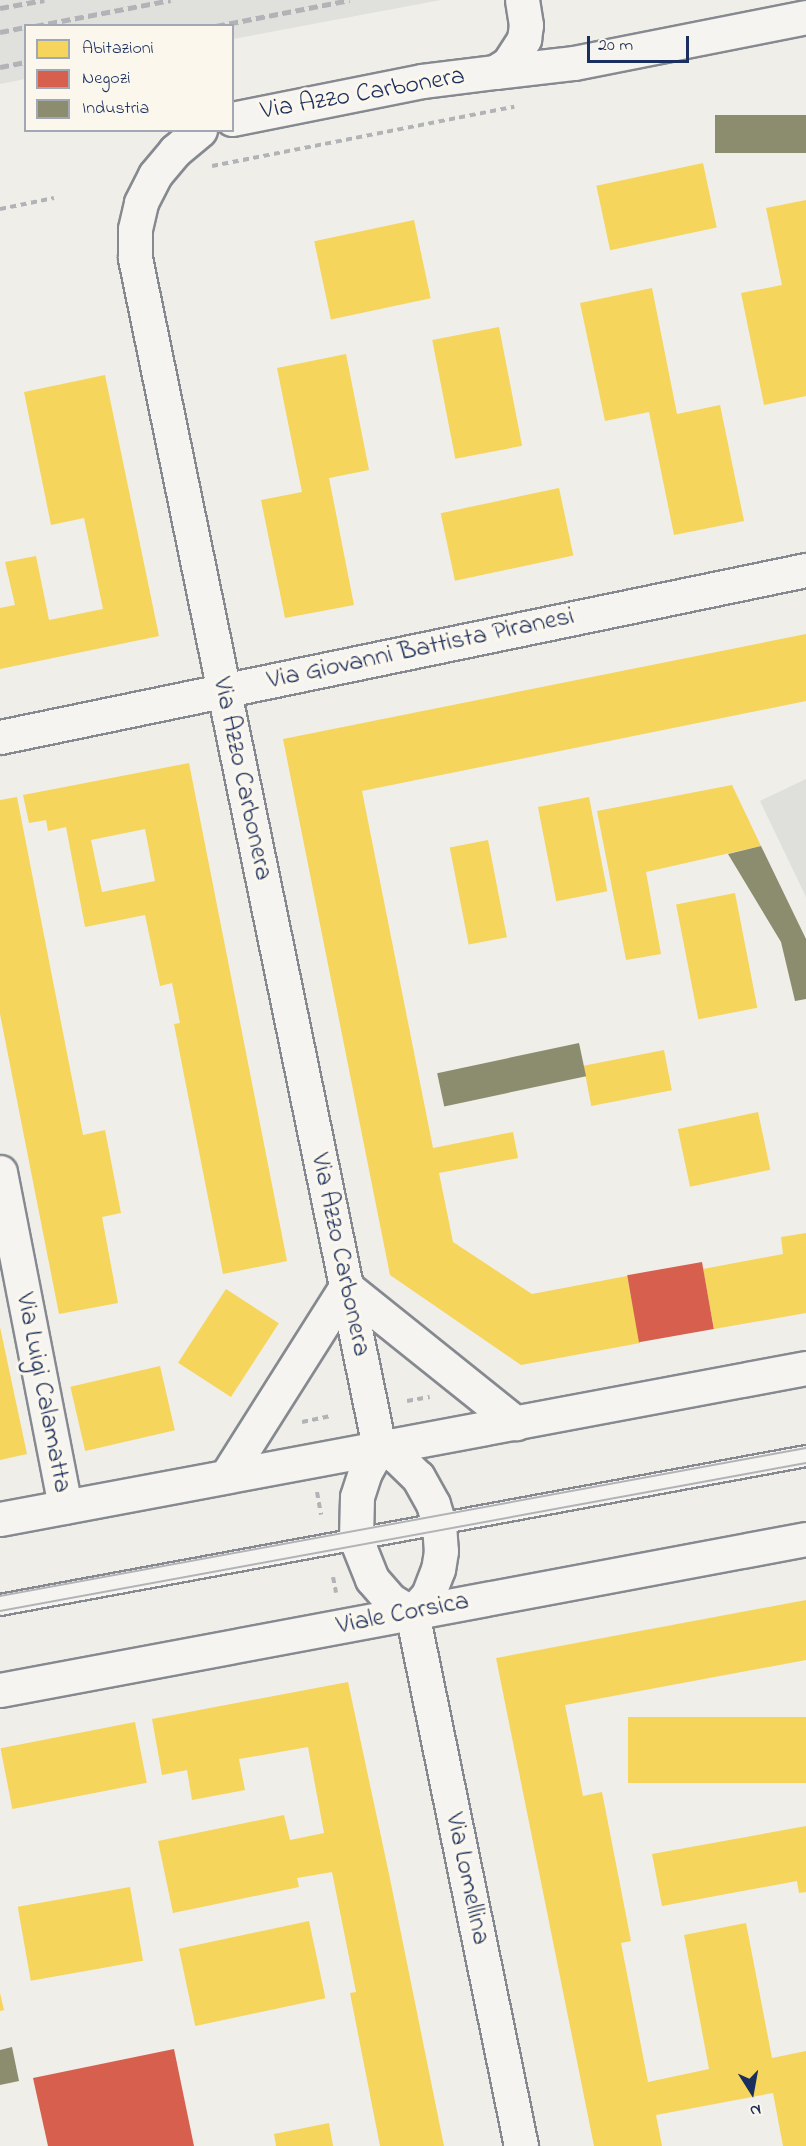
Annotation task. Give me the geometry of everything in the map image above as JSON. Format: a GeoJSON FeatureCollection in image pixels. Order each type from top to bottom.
{"type":"FeatureCollection","features":[{"type":"Feature","properties":{"kind":"street"},"geometry":{"type":"LineString","coordinates":[[422,81],[465,67],[485,55],[503,36],[516,0]]}},
{"type":"Feature","properties":{"kind":"street"},"geometry":{"type":"LineString","coordinates":[[495,72],[513,60],[524,39],[526,25],[522,0]]}},
{"type":"Feature","properties":{"kind":"street","name":"Via Azzo Carbonera"},"geometry":{"type":"LineString","coordinates":[[234,118],[422,81],[574,63],[806,17]]}},
{"type":"Feature","properties":{"kind":"street","name":"Via Azzo Carbonera"},"geometry":{"type":"LineString","coordinates":[[198,132],[175,151],[155,175],[141,203],[135,229],[135,258],[379,1447]]}},
{"type":"Feature","properties":{"kind":"street","name":"Via Giovanni Battista Piranesi"},"geometry":{"type":"LineString","coordinates":[[0,737],[806,570]]}},
{"type":"Feature","properties":{"kind":"street","name":"Via Luigi Calamatta"},"geometry":{"type":"LineString","coordinates":[[0,1172],[64,1507]]}},
{"type":"Feature","properties":{"kind":"street"},"geometry":{"type":"LineString","coordinates":[[227,1475],[346,1287],[516,1423]]}},
{"type":"Feature","properties":{"kind":"street"},"geometry":{"type":"LineString","coordinates":[[0,1520],[227,1475],[806,1368]]}},
{"type":"Feature","properties":{"kind":"street"},"geometry":{"type":"LineString","coordinates":[[379,1447],[396,1456],[418,1477],[433,1504],[439,1524],[441,1551],[438,1569],[429,1595],[412,1613],[390,1600],[372,1579],[356,1539],[357,1497],[365,1472],[379,1447]]}},
{"type":"Feature","properties":{"kind":"street","name":"Viale Corsica"},"geometry":{"type":"LineString","coordinates":[[0,1690],[806,1539]]}},
{"type":"Feature","properties":{"kind":"street","name":"Via Lomellina"},"geometry":{"type":"LineString","coordinates":[[412,1613],[521,2146]]}},
{"type":"Feature","properties":{"kind":"lane"},"geometry":{"type":"LineString","coordinates":[[0,1605],[806,1456]]}},
{"type":"Feature","properties":{"kind":"path"},"geometry":{"type":"LineString","coordinates":[[212,166],[522,105]]}},
{"type":"Feature","properties":{"kind":"path"},"geometry":{"type":"LineString","coordinates":[[0,209],[54,198]]}},
{"type":"Feature","properties":{"kind":"path"},"geometry":{"type":"LineString","coordinates":[[407,1401],[430,1397]]}},
{"type":"Feature","properties":{"kind":"path"},"geometry":{"type":"LineString","coordinates":[[303,1422],[330,1416]]}},
{"type":"Feature","properties":{"kind":"path"},"geometry":{"type":"LineString","coordinates":[[315,1485],[323,1524]]}},
{"type":"Feature","properties":{"kind":"path"},"geometry":{"type":"LineString","coordinates":[[332,1574],[336,1596]]}},
{"type":"Feature","properties":{"kind":"shaded area"},"geometry":{"type":"Polygon","coordinates":[[[0,0],[441,0],[234,39],[234,24],[24,24],[24,79],[0,84],[0,0]]]}},
{"type":"Feature","properties":{"kind":"shaded area"},"geometry":{"type":"Polygon","coordinates":[[[806,779],[806,897],[760,801],[806,779]]]}},
{"type":"Feature","properties":{"kind":"building: Abitazioni"},"geometry":{"type":"Polygon","coordinates":[[[703,163],[717,228],[610,250],[596,186],[703,163]]]}},
{"type":"Feature","properties":{"kind":"building: Abitazioni"},"geometry":{"type":"Polygon","coordinates":[[[806,200],[806,396],[764,405],[741,293],[782,285],[766,208],[806,200]]]}},
{"type":"Feature","properties":{"kind":"building: Abitazioni"},"geometry":{"type":"Polygon","coordinates":[[[414,220],[431,298],[331,319],[314,241],[414,220]]]}},
{"type":"Feature","properties":{"kind":"building: Abitazioni"},"geometry":{"type":"Polygon","coordinates":[[[652,288],[677,414],[720,405],[744,521],[674,535],[649,412],[605,421],[580,303],[652,288]]]}},
{"type":"Feature","properties":{"kind":"building: Abitazioni"},"geometry":{"type":"Polygon","coordinates":[[[499,327],[522,446],[455,459],[432,340],[499,327]]]}},
{"type":"Feature","properties":{"kind":"building: Abitazioni"},"geometry":{"type":"Polygon","coordinates":[[[346,354],[369,470],[329,478],[354,605],[285,618],[261,500],[302,492],[277,368],[346,354]]]}},
{"type":"Feature","properties":{"kind":"building: Abitazioni"},"geometry":{"type":"Polygon","coordinates":[[[105,375],[159,636],[0,669],[0,608],[15,605],[5,562],[36,556],[49,620],[103,609],[84,518],[51,525],[24,392],[105,375]]]}},
{"type":"Feature","properties":{"kind":"building: Abitazioni"},"geometry":{"type":"Polygon","coordinates":[[[559,488],[573,555],[455,581],[441,513],[559,488]]]}},
{"type":"Feature","properties":{"kind":"building: Abitazioni"},"geometry":{"type":"Polygon","coordinates":[[[806,634],[806,701],[362,791],[433,1148],[513,1132],[518,1158],[439,1173],[453,1242],[532,1294],[627,1276],[640,1343],[521,1365],[390,1275],[283,739],[806,634]]]}},
{"type":"Feature","properties":{"kind":"building: Abitazioni"},"geometry":{"type":"Polygon","coordinates":[[[189,763],[287,1261],[223,1274],[174,1024],[180,1023],[172,983],[160,986],[145,915],[85,927],[66,827],[48,831],[46,820],[29,823],[23,795],[189,763]],[[145,829],[91,840],[102,892],[155,881],[145,829]]]}},
{"type":"Feature","properties":{"kind":"building: Abitazioni"},"geometry":{"type":"Polygon","coordinates":[[[732,785],[761,846],[646,872],[661,954],[626,960],[597,811],[732,785]]]}},
{"type":"Feature","properties":{"kind":"building: Abitazioni"},"geometry":{"type":"Polygon","coordinates":[[[17,797],[83,1135],[105,1130],[121,1213],[102,1217],[118,1303],[59,1314],[0,1014],[0,800],[17,797]]]}},
{"type":"Feature","properties":{"kind":"building: Abitazioni"},"geometry":{"type":"Polygon","coordinates":[[[589,797],[607,891],[556,901],[538,807],[589,797]]]}},
{"type":"Feature","properties":{"kind":"building: Abitazioni"},"geometry":{"type":"Polygon","coordinates":[[[488,840],[507,937],[469,945],[450,847],[488,840]]]}},
{"type":"Feature","properties":{"kind":"building: Abitazioni"},"geometry":{"type":"Polygon","coordinates":[[[735,893],[757,1008],[698,1019],[676,904],[735,893]]]}},
{"type":"Feature","properties":{"kind":"building: Abitazioni"},"geometry":{"type":"Polygon","coordinates":[[[664,1050],[672,1090],[591,1106],[584,1066],[664,1050]]]}},
{"type":"Feature","properties":{"kind":"building: Abitazioni"},"geometry":{"type":"Polygon","coordinates":[[[758,1112],[770,1170],[690,1187],[678,1129],[758,1112]]]}},
{"type":"Feature","properties":{"kind":"building: Abitazioni"},"geometry":{"type":"Polygon","coordinates":[[[806,1233],[806,1313],[714,1329],[703,1269],[783,1254],[781,1237],[806,1233]]]}},
{"type":"Feature","properties":{"kind":"building: Abitazioni"},"geometry":{"type":"Polygon","coordinates":[[[226,1289],[279,1323],[231,1397],[178,1363],[226,1289]]]}},
{"type":"Feature","properties":{"kind":"building: Abitazioni"},"geometry":{"type":"Polygon","coordinates":[[[0,1327],[27,1454],[0,1460],[0,1327]]]}},
{"type":"Feature","properties":{"kind":"building: Abitazioni"},"geometry":{"type":"Polygon","coordinates":[[[160,1366],[175,1430],[85,1451],[70,1387],[160,1366]]]}},
{"type":"Feature","properties":{"kind":"building: Abitazioni"},"geometry":{"type":"Polygon","coordinates":[[[806,1600],[806,1660],[565,1705],[583,1796],[602,1792],[631,1941],[621,1943],[648,2082],[709,2069],[684,1935],[746,1923],[772,2058],[806,2051],[806,2146],[783,2146],[773,2093],[656,2115],[662,2146],[594,2146],[496,1658],[806,1600]]]}},
{"type":"Feature","properties":{"kind":"building: Abitazioni"},"geometry":{"type":"Polygon","coordinates":[[[348,1682],[444,2146],[380,2146],[350,1993],[356,1992],[332,1872],[297,1878],[299,1887],[173,1913],[158,1841],[284,1815],[290,1840],[324,1833],[308,1747],[239,1759],[245,1790],[192,1800],[187,1770],[162,1775],[152,1719],[348,1682]]]}},
{"type":"Feature","properties":{"kind":"building: Abitazioni"},"geometry":{"type":"Polygon","coordinates":[[[628,1717],[806,1717],[806,1783],[628,1783],[628,1717]]]}},
{"type":"Feature","properties":{"kind":"building: Abitazioni"},"geometry":{"type":"Polygon","coordinates":[[[135,1722],[147,1783],[12,1809],[1,1748],[135,1722]]]}},
{"type":"Feature","properties":{"kind":"building: Abitazioni"},"geometry":{"type":"Polygon","coordinates":[[[806,1826],[806,1892],[799,1893],[797,1881],[662,1906],[652,1854],[806,1826]]]}},
{"type":"Feature","properties":{"kind":"building: Abitazioni"},"geometry":{"type":"Polygon","coordinates":[[[130,1887],[143,1961],[31,1981],[18,1907],[130,1887]]]}},
{"type":"Feature","properties":{"kind":"building: Abitazioni"},"geometry":{"type":"Polygon","coordinates":[[[309,1921],[325,1998],[195,2026],[179,1949],[309,1921]]]}},
{"type":"Feature","properties":{"kind":"building: Abitazioni"},"geometry":{"type":"Polygon","coordinates":[[[0,1993],[4,2010],[0,2011],[0,1993]]]}},
{"type":"Feature","properties":{"kind":"building: Abitazioni"},"geometry":{"type":"Polygon","coordinates":[[[329,2123],[333,2146],[276,2146],[274,2134],[329,2123]]]}},
{"type":"Feature","properties":{"kind":"building: Negozi"},"geometry":{"type":"Polygon","coordinates":[[[702,1262],[714,1329],[639,1342],[627,1275],[702,1262]]]}},
{"type":"Feature","properties":{"kind":"building: Negozi"},"geometry":{"type":"Polygon","coordinates":[[[174,2049],[194,2146],[48,2146],[33,2078],[174,2049]]]}},
{"type":"Feature","properties":{"kind":"building: Industria"},"geometry":{"type":"Polygon","coordinates":[[[715,115],[806,115],[806,153],[715,153],[715,115]]]}},
{"type":"Feature","properties":{"kind":"building: Industria"},"geometry":{"type":"Polygon","coordinates":[[[761,846],[806,939],[806,999],[795,1001],[781,942],[728,854],[761,846]]]}},
{"type":"Feature","properties":{"kind":"building: Industria"},"geometry":{"type":"Polygon","coordinates":[[[579,1043],[586,1076],[444,1106],[437,1073],[579,1043]]]}},
{"type":"Feature","properties":{"kind":"building: Industria"},"geometry":{"type":"Polygon","coordinates":[[[12,2047],[19,2081],[0,2085],[0,2050],[12,2047]]]}},
{"type":"Feature","properties":{"kind":"tram line"},"geometry":{"type":"LineString","coordinates":[[0,1596],[806,1448]]}},
{"type":"Feature","properties":{"kind":"tram line"},"geometry":{"type":"LineString","coordinates":[[0,1611],[806,1463]]}},
{"type":"Feature","properties":{"kind":"railway"},"geometry":{"type":"LineString","coordinates":[[0,8],[44,0]]}},
{"type":"Feature","properties":{"kind":"railway"},"geometry":{"type":"LineString","coordinates":[[45,24],[171,0]]}},
{"type":"Feature","properties":{"kind":"railway"},"geometry":{"type":"LineString","coordinates":[[226,24],[350,0]]}},
{"type":"Feature","properties":{"kind":"railway"},"geometry":{"type":"LineString","coordinates":[[0,32],[24,27]]}},
{"type":"Feature","properties":{"kind":"railway"},"geometry":{"type":"LineString","coordinates":[[0,67],[24,62]]}}]}
